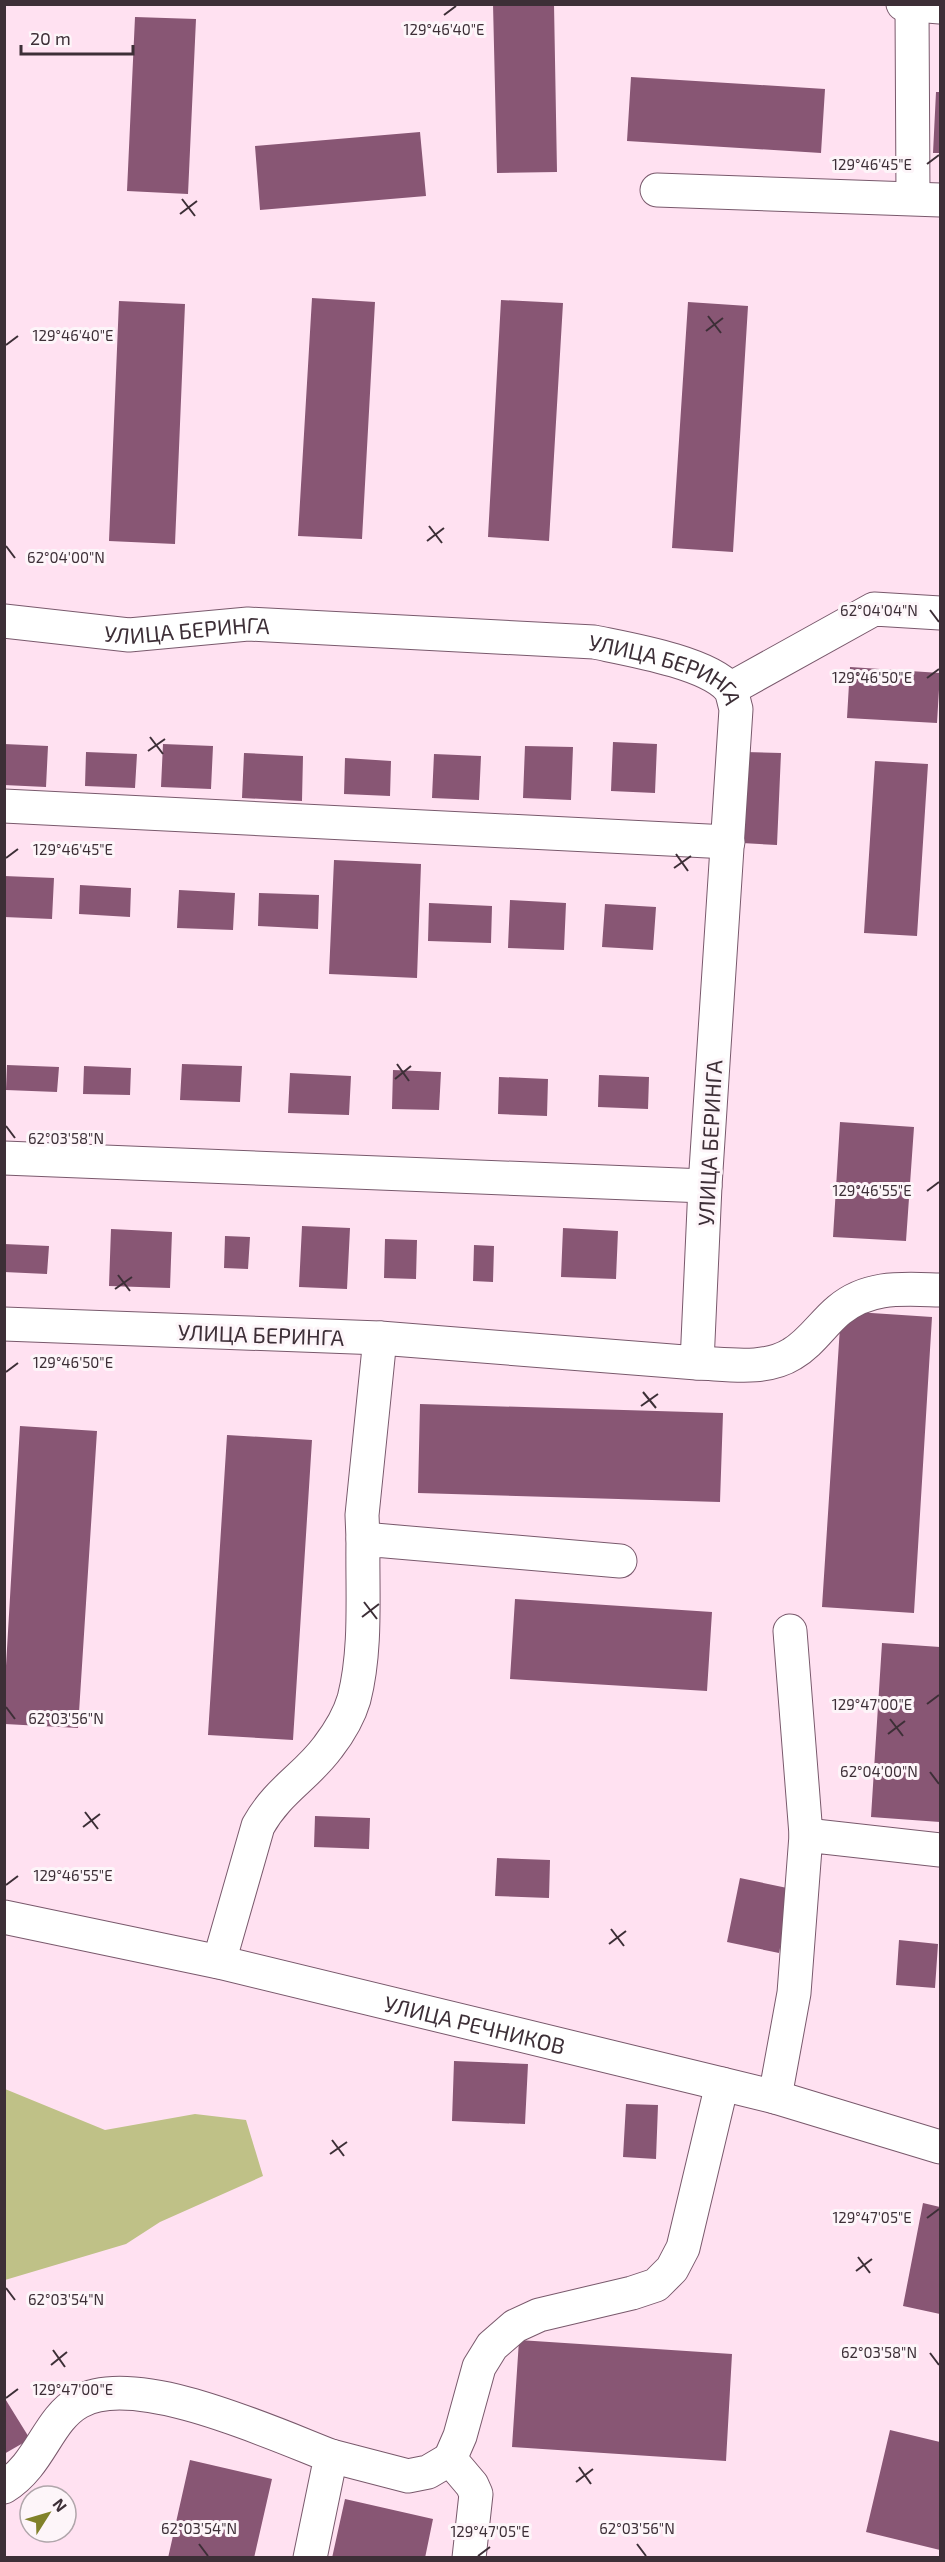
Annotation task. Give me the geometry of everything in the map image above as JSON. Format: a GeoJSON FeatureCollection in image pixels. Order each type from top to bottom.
{"type":"FeatureCollection","features":[{"type":"Feature","properties":{"kind":"street"},"geometry":{"type":"LineString","coordinates":[[657,190],[927,199],[918,6]]}},
{"type":"Feature","properties":{"kind":"street"},"geometry":{"type":"LineString","coordinates":[[730,689],[874,609],[940,613]]}},
{"type":"Feature","properties":{"kind":"street","name":"УЛИЦА БЕРИНГА"},"geometry":{"type":"LineString","coordinates":[[4,621],[129,635],[248,624],[594,642],[648,653],[713,675],[730,689],[736,709],[736,736],[705,1186],[697,1363]]}},
{"type":"Feature","properties":{"kind":"street"},"geometry":{"type":"LineString","coordinates":[[4,806],[728,842]]}},
{"type":"Feature","properties":{"kind":"street"},"geometry":{"type":"LineString","coordinates":[[4,1158],[705,1186]]}},
{"type":"Feature","properties":{"kind":"street","name":"УЛИЦА БЕРИНГА"},"geometry":{"type":"LineString","coordinates":[[4,1324],[380,1338],[697,1363],[750,1365],[768,1363],[792,1354],[840,1310],[861,1295],[889,1288],[940,1290]]}},
{"type":"Feature","properties":{"kind":"street"},"geometry":{"type":"LineString","coordinates":[[219,1962],[258,1826],[268,1807],[326,1750],[337,1734],[353,1701],[360,1666],[362,1515],[380,1338]]}},
{"type":"Feature","properties":{"kind":"street"},"geometry":{"type":"LineString","coordinates":[[363,1539],[620,1561]]}},
{"type":"Feature","properties":{"kind":"street"},"geometry":{"type":"LineString","coordinates":[[775,2097],[794,1993],[806,1835],[790,1631]]}},
{"type":"Feature","properties":{"kind":"street"},"geometry":{"type":"LineString","coordinates":[[806,1835],[940,1850]]}},
{"type":"Feature","properties":{"kind":"street","name":"УЛИЦА РЕЧНИКОВ"},"geometry":{"type":"LineString","coordinates":[[4,1917],[219,1962],[775,2097],[940,2147]]}},
{"type":"Feature","properties":{"kind":"street"},"geometry":{"type":"LineString","coordinates":[[4,2487],[26,2469],[61,2415],[80,2402],[105,2395],[143,2395],[203,2407],[331,2456],[408,2476],[428,2472],[450,2459],[460,2436],[479,2367],[492,2346],[515,2326],[539,2315],[656,2285],[672,2269],[683,2248],[722,2084]]}},
{"type":"Feature","properties":{"kind":"street"},"geometry":{"type":"LineString","coordinates":[[310,2558],[331,2456]]}},
{"type":"Feature","properties":{"kind":"street"},"geometry":{"type":"LineString","coordinates":[[450,2459],[472,2485],[476,2494],[469,2558]]}},
{"type":"Feature","properties":{"kind":"shaded area"},"geometry":{"type":"Polygon","coordinates":[[[5,2089],[105,2130],[195,2114],[246,2120],[263,2176],[160,2222],[126,2244],[5,2280],[5,2089]]]}},
{"type":"Feature","properties":{"kind":"building"},"geometry":{"type":"Polygon","coordinates":[[[493,4],[554,4],[557,172],[497,173],[493,4]]]}},
{"type":"Feature","properties":{"kind":"building"},"geometry":{"type":"Polygon","coordinates":[[[135,17],[196,19],[188,194],[127,191],[135,17]]]}},
{"type":"Feature","properties":{"kind":"building"},"geometry":{"type":"Polygon","coordinates":[[[631,77],[825,89],[821,153],[627,141],[631,77]]]}},
{"type":"Feature","properties":{"kind":"building"},"geometry":{"type":"Polygon","coordinates":[[[936,92],[940,92],[940,153],[933,153],[936,92]]]}},
{"type":"Feature","properties":{"kind":"building"},"geometry":{"type":"Polygon","coordinates":[[[420,132],[426,196],[260,210],[255,146],[420,132]]]}},
{"type":"Feature","properties":{"kind":"building"},"geometry":{"type":"Polygon","coordinates":[[[312,298],[375,302],[362,539],[298,536],[312,298]]]}},
{"type":"Feature","properties":{"kind":"building"},"geometry":{"type":"Polygon","coordinates":[[[501,300],[563,303],[549,541],[488,537],[501,300]]]}},
{"type":"Feature","properties":{"kind":"building"},"geometry":{"type":"Polygon","coordinates":[[[119,301],[185,304],[175,544],[109,541],[119,301]]]}},
{"type":"Feature","properties":{"kind":"building"},"geometry":{"type":"Polygon","coordinates":[[[688,302],[748,306],[733,552],[672,548],[688,302]]]}},
{"type":"Feature","properties":{"kind":"building"},"geometry":{"type":"Polygon","coordinates":[[[850,667],[940,673],[937,723],[847,718],[850,667]]]}},
{"type":"Feature","properties":{"kind":"building"},"geometry":{"type":"Polygon","coordinates":[[[613,742],[657,744],[655,793],[611,791],[613,742]]]}},
{"type":"Feature","properties":{"kind":"building"},"geometry":{"type":"Polygon","coordinates":[[[4,744],[48,746],[46,787],[4,785],[4,744]]]}},
{"type":"Feature","properties":{"kind":"building"},"geometry":{"type":"Polygon","coordinates":[[[163,744],[213,746],[211,789],[161,787],[163,744]]]}},
{"type":"Feature","properties":{"kind":"building"},"geometry":{"type":"Polygon","coordinates":[[[525,746],[573,747],[571,800],[523,798],[525,746]]]}},
{"type":"Feature","properties":{"kind":"building"},"geometry":{"type":"Polygon","coordinates":[[[86,752],[137,754],[135,788],[85,786],[86,752]]]}},
{"type":"Feature","properties":{"kind":"building"},"geometry":{"type":"Polygon","coordinates":[[[745,752],[781,753],[777,845],[742,843],[745,752]]]}},
{"type":"Feature","properties":{"kind":"building"},"geometry":{"type":"Polygon","coordinates":[[[244,753],[303,756],[302,801],[242,798],[244,753]]]}},
{"type":"Feature","properties":{"kind":"building"},"geometry":{"type":"Polygon","coordinates":[[[434,754],[481,756],[479,800],[432,798],[434,754]]]}},
{"type":"Feature","properties":{"kind":"building"},"geometry":{"type":"Polygon","coordinates":[[[345,758],[391,761],[390,796],[344,794],[345,758]]]}},
{"type":"Feature","properties":{"kind":"building"},"geometry":{"type":"Polygon","coordinates":[[[875,761],[928,764],[917,936],[864,933],[875,761]]]}},
{"type":"Feature","properties":{"kind":"building"},"geometry":{"type":"Polygon","coordinates":[[[334,860],[421,864],[417,978],[329,974],[334,860]]]}},
{"type":"Feature","properties":{"kind":"building"},"geometry":{"type":"Polygon","coordinates":[[[4,876],[54,878],[52,919],[4,917],[4,876]]]}},
{"type":"Feature","properties":{"kind":"building"},"geometry":{"type":"Polygon","coordinates":[[[80,885],[131,888],[130,917],[79,914],[80,885]]]}},
{"type":"Feature","properties":{"kind":"building"},"geometry":{"type":"Polygon","coordinates":[[[179,890],[235,893],[233,930],[177,928],[179,890]]]}},
{"type":"Feature","properties":{"kind":"building"},"geometry":{"type":"Polygon","coordinates":[[[259,893],[319,895],[318,929],[258,926],[259,893]]]}},
{"type":"Feature","properties":{"kind":"building"},"geometry":{"type":"Polygon","coordinates":[[[510,900],[566,903],[564,950],[508,948],[510,900]]]}},
{"type":"Feature","properties":{"kind":"building"},"geometry":{"type":"Polygon","coordinates":[[[429,903],[492,906],[491,943],[428,941],[429,903]]]}},
{"type":"Feature","properties":{"kind":"building"},"geometry":{"type":"Polygon","coordinates":[[[605,904],[656,907],[653,950],[602,947],[605,904]]]}},
{"type":"Feature","properties":{"kind":"building"},"geometry":{"type":"Polygon","coordinates":[[[182,1064],[242,1066],[240,1102],[180,1100],[182,1064]]]}},
{"type":"Feature","properties":{"kind":"building"},"geometry":{"type":"Polygon","coordinates":[[[7,1065],[59,1067],[57,1092],[6,1090],[7,1065]]]}},
{"type":"Feature","properties":{"kind":"building"},"geometry":{"type":"Polygon","coordinates":[[[84,1066],[131,1068],[130,1095],[83,1094],[84,1066]]]}},
{"type":"Feature","properties":{"kind":"building"},"geometry":{"type":"Polygon","coordinates":[[[393,1070],[441,1072],[439,1110],[392,1109],[393,1070]]]}},
{"type":"Feature","properties":{"kind":"building"},"geometry":{"type":"Polygon","coordinates":[[[290,1073],[351,1076],[349,1115],[288,1113],[290,1073]]]}},
{"type":"Feature","properties":{"kind":"building"},"geometry":{"type":"Polygon","coordinates":[[[599,1075],[649,1077],[648,1109],[598,1107],[599,1075]]]}},
{"type":"Feature","properties":{"kind":"building"},"geometry":{"type":"Polygon","coordinates":[[[499,1077],[548,1079],[547,1116],[498,1114],[499,1077]]]}},
{"type":"Feature","properties":{"kind":"building"},"geometry":{"type":"Polygon","coordinates":[[[840,1122],[914,1127],[906,1241],[833,1237],[840,1122]]]}},
{"type":"Feature","properties":{"kind":"building"},"geometry":{"type":"Polygon","coordinates":[[[302,1226],[350,1228],[347,1289],[299,1287],[302,1226]]]}},
{"type":"Feature","properties":{"kind":"building"},"geometry":{"type":"Polygon","coordinates":[[[563,1228],[618,1231],[616,1279],[561,1277],[563,1228]]]}},
{"type":"Feature","properties":{"kind":"building"},"geometry":{"type":"Polygon","coordinates":[[[111,1229],[172,1232],[170,1288],[109,1286],[111,1229]]]}},
{"type":"Feature","properties":{"kind":"building"},"geometry":{"type":"Polygon","coordinates":[[[225,1236],[250,1237],[248,1269],[224,1268],[225,1236]]]}},
{"type":"Feature","properties":{"kind":"building"},"geometry":{"type":"Polygon","coordinates":[[[385,1239],[417,1240],[416,1279],[384,1278],[385,1239]]]}},
{"type":"Feature","properties":{"kind":"building"},"geometry":{"type":"Polygon","coordinates":[[[4,1244],[49,1246],[47,1274],[4,1272],[4,1244]]]}},
{"type":"Feature","properties":{"kind":"building"},"geometry":{"type":"Polygon","coordinates":[[[474,1245],[494,1246],[493,1282],[473,1281],[474,1245]]]}},
{"type":"Feature","properties":{"kind":"building"},"geometry":{"type":"Polygon","coordinates":[[[841,1311],[932,1317],[914,1613],[822,1607],[841,1311]]]}},
{"type":"Feature","properties":{"kind":"building"},"geometry":{"type":"Polygon","coordinates":[[[420,1404],[723,1413],[720,1502],[418,1493],[420,1404]]]}},
{"type":"Feature","properties":{"kind":"building"},"geometry":{"type":"Polygon","coordinates":[[[20,1426],[97,1431],[78,1728],[5,1724],[5,1683],[20,1426]]]}},
{"type":"Feature","properties":{"kind":"building"},"geometry":{"type":"Polygon","coordinates":[[[227,1435],[312,1440],[293,1740],[208,1735],[227,1435]]]}},
{"type":"Feature","properties":{"kind":"building"},"geometry":{"type":"Polygon","coordinates":[[[515,1599],[712,1612],[707,1691],[510,1679],[515,1599]]]}},
{"type":"Feature","properties":{"kind":"building"},"geometry":{"type":"Polygon","coordinates":[[[882,1643],[940,1647],[940,1822],[871,1817],[882,1643]]]}},
{"type":"Feature","properties":{"kind":"building"},"geometry":{"type":"Polygon","coordinates":[[[315,1816],[370,1818],[369,1849],[314,1847],[315,1816]]]}},
{"type":"Feature","properties":{"kind":"building"},"geometry":{"type":"Polygon","coordinates":[[[497,1858],[550,1860],[549,1898],[495,1896],[497,1858]]]}},
{"type":"Feature","properties":{"kind":"building"},"geometry":{"type":"Polygon","coordinates":[[[740,1878],[792,1889],[779,1953],[727,1942],[740,1878]]]}},
{"type":"Feature","properties":{"kind":"building"},"geometry":{"type":"Polygon","coordinates":[[[899,1940],[938,1944],[935,1988],[896,1985],[899,1940]]]}},
{"type":"Feature","properties":{"kind":"building"},"geometry":{"type":"Polygon","coordinates":[[[454,2061],[528,2064],[525,2124],[452,2121],[454,2061]]]}},
{"type":"Feature","properties":{"kind":"building"},"geometry":{"type":"Polygon","coordinates":[[[626,2104],[658,2105],[656,2159],[623,2157],[626,2104]]]}},
{"type":"Feature","properties":{"kind":"building"},"geometry":{"type":"Polygon","coordinates":[[[923,2203],[940,2207],[940,2314],[903,2306],[923,2203]]]}},
{"type":"Feature","properties":{"kind":"building"},"geometry":{"type":"Polygon","coordinates":[[[519,2340],[732,2354],[726,2461],[512,2447],[519,2340]]]}},
{"type":"Feature","properties":{"kind":"building"},"geometry":{"type":"Polygon","coordinates":[[[4,2397],[30,2439],[4,2454],[4,2397]]]}},
{"type":"Feature","properties":{"kind":"building"},"geometry":{"type":"Polygon","coordinates":[[[890,2430],[940,2442],[940,2550],[866,2532],[890,2430]]]}},
{"type":"Feature","properties":{"kind":"building"},"geometry":{"type":"Polygon","coordinates":[[[190,2460],[272,2479],[254,2558],[168,2558],[190,2460]]]}},
{"type":"Feature","properties":{"kind":"building"},"geometry":{"type":"Polygon","coordinates":[[[345,2499],[433,2519],[425,2558],[332,2558],[345,2499]]]}}]}
